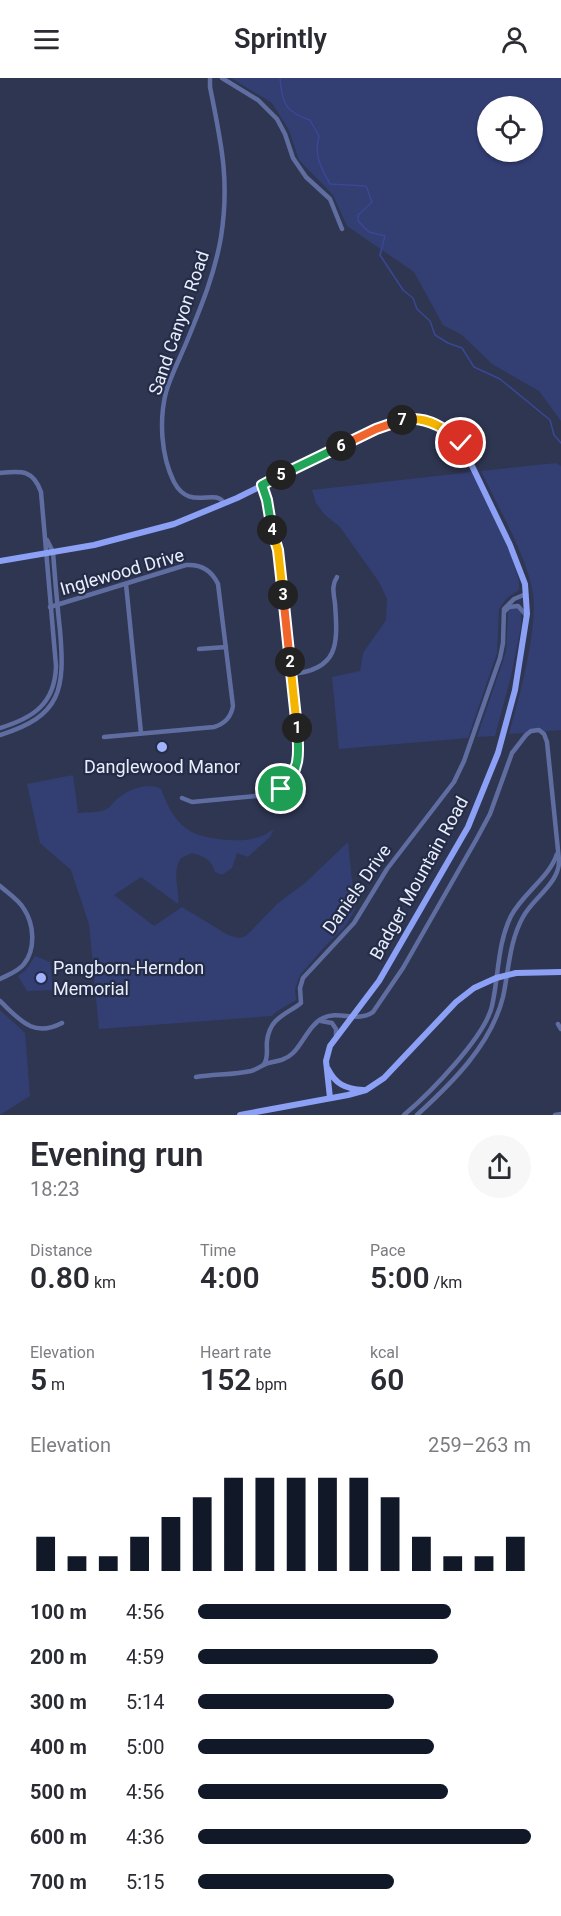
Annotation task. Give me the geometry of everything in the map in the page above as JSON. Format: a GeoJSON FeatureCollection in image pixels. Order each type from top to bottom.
{"type":"FeatureCollection","features":[{"type":"Feature","properties":{"kind":"main road","name":"Badger Mountain Road"},"geometry":{"type":"LineString","coordinates":[[0,561],[139,534],[198,515],[386,424],[406,419],[429,421],[450,432],[461,443],[512,551],[522,575],[526,594],[527,616],[510,712],[498,753],[479,803],[461,840],[387,969],[328,1050],[326,1065],[330,1098]]}},
{"type":"Feature","properties":{"kind":"main road"},"geometry":{"type":"LineString","coordinates":[[240,1115],[366,1090],[384,1078],[456,1002],[474,988],[507,974],[530,971],[561,972]]}},
{"type":"Feature","properties":{"kind":"main road"},"geometry":{"type":"LineString","coordinates":[[326,1065],[339,1084],[347,1088],[366,1090]]}},
{"type":"Feature","properties":{"kind":"street","name":"Sand Canyon Road"},"geometry":{"type":"LineString","coordinates":[[210,78],[224,156],[226,190],[223,221],[207,289],[167,390],[163,439],[168,467],[179,490],[193,498],[216,497],[222,499],[224,503]]}},
{"type":"Feature","properties":{"kind":"street"},"geometry":{"type":"LineString","coordinates":[[222,78],[258,100],[271,112],[282,128],[293,158],[306,177],[330,199],[342,229]]}},
{"type":"Feature","properties":{"kind":"street"},"geometry":{"type":"LineString","coordinates":[[0,473],[24,472],[37,481],[41,492],[56,666],[52,690],[44,703],[33,715],[0,728]]}},
{"type":"Feature","properties":{"kind":"street"},"geometry":{"type":"LineString","coordinates":[[182,798],[192,802],[267,795],[281,789],[291,780],[297,767],[299,752],[278,550],[262,485]]}},
{"type":"Feature","properties":{"kind":"street"},"geometry":{"type":"LineString","coordinates":[[0,735],[33,723],[47,710],[58,693],[63,666],[53,552],[46,540]]}},
{"type":"Feature","properties":{"kind":"street","name":"Inglewood Drive"},"geometry":{"type":"LineString","coordinates":[[50,607],[186,565],[197,565],[217,580],[220,589],[232,706],[232,712],[226,721],[213,727],[104,737]]}},
{"type":"Feature","properties":{"kind":"street"},"geometry":{"type":"LineString","coordinates":[[291,674],[315,669],[333,651],[337,637],[333,585],[337,577]]}},
{"type":"Feature","properties":{"kind":"street"},"geometry":{"type":"LineString","coordinates":[[126,584],[141,733]]}},
{"type":"Feature","properties":{"kind":"street"},"geometry":{"type":"LineString","coordinates":[[503,620],[504,609],[507,605],[526,594]]}},
{"type":"Feature","properties":{"kind":"street"},"geometry":{"type":"LineString","coordinates":[[503,620],[507,609],[515,605],[523,609],[527,616]]}},
{"type":"Feature","properties":{"kind":"street","name":"Daniels Drive"},"geometry":{"type":"LineString","coordinates":[[264,1064],[267,1060],[270,1030],[282,1014],[300,1004],[300,988],[303,978],[354,923],[376,884],[457,777],[500,658],[503,643],[503,620]]}},
{"type":"Feature","properties":{"kind":"street"},"geometry":{"type":"LineString","coordinates":[[199,649],[226,647]]}},
{"type":"Feature","properties":{"kind":"street"},"geometry":{"type":"LineString","coordinates":[[196,1077],[256,1070],[264,1064],[291,1055],[316,1024],[326,1017],[371,1014],[390,988],[483,827],[512,753],[526,735],[534,730],[541,731],[547,739],[560,851],[559,874],[530,905],[523,917],[513,942],[498,1014],[481,1044],[452,1079],[417,1115]]}},
{"type":"Feature","properties":{"kind":"street"},"geometry":{"type":"LineString","coordinates":[[404,1115],[469,1047],[482,1030],[490,1013],[501,948],[512,915],[560,851]]}},
{"type":"Feature","properties":{"kind":"street"},"geometry":{"type":"LineString","coordinates":[[0,886],[23,907],[33,936],[31,950],[25,964],[0,979]]}},
{"type":"Feature","properties":{"kind":"street"},"geometry":{"type":"LineString","coordinates":[[0,1001],[23,1023],[36,1029],[50,1029],[62,1023]]}},
{"type":"Feature","properties":{"kind":"street"},"geometry":{"type":"LineString","coordinates":[[316,1024],[324,1021],[332,1023],[336,1029],[336,1036]]}},
{"type":"Feature","properties":{"kind":"street"},"geometry":{"type":"LineString","coordinates":[[555,1115],[561,1114]]}},
{"type":"Feature","properties":{"kind":"shaded area"},"geometry":{"type":"Polygon","coordinates":[[[231,78],[561,78],[561,421],[539,391],[492,364],[462,335],[443,325],[414,272],[347,226],[333,195],[299,160],[289,130],[272,103],[231,78]]]}},
{"type":"Feature","properties":{"kind":"shaded area"},"geometry":{"type":"Polygon","coordinates":[[[556,463],[561,466],[561,730],[509,734],[530,645],[534,609],[533,594],[519,548],[481,471],[556,463]]]}},
{"type":"Feature","properties":{"kind":"shaded area"},"geometry":{"type":"Polygon","coordinates":[[[472,472],[509,549],[519,580],[519,590],[507,598],[499,609],[497,653],[468,738],[339,749],[332,677],[360,671],[363,653],[386,620],[387,599],[379,582],[340,527],[324,514],[316,503],[312,490],[472,472]]]}},
{"type":"Feature","properties":{"kind":"shaded area"},"geometry":{"type":"Polygon","coordinates":[[[516,608],[521,612],[521,626],[495,736],[477,737],[506,652],[508,612],[516,608]]]}},
{"type":"Feature","properties":{"kind":"shaded area"},"geometry":{"type":"Polygon","coordinates":[[[73,775],[78,813],[104,810],[126,793],[150,786],[161,789],[178,821],[194,833],[204,837],[248,840],[274,829],[270,837],[248,857],[237,853],[232,868],[222,875],[215,872],[209,861],[201,856],[192,853],[181,858],[176,875],[178,904],[141,877],[114,895],[154,926],[182,907],[228,935],[239,938],[246,936],[277,904],[305,883],[348,842],[355,910],[344,928],[300,975],[295,989],[296,1000],[272,1016],[99,1029],[89,924],[71,870],[40,843],[27,784],[73,775]]]}},
{"type":"Feature","properties":{"kind":"shaded area"},"geometry":{"type":"Polygon","coordinates":[[[35,956],[50,962],[53,990],[27,991],[18,976],[26,970],[35,956]]]}},
{"type":"Feature","properties":{"kind":"shaded area"},"geometry":{"type":"Polygon","coordinates":[[[0,1010],[25,1033],[30,1096],[0,1115],[0,1010]]]}},
{"type":"Feature","properties":{"kind":"waterway"},"geometry":{"type":"LineString","coordinates":[[280,78],[286,105],[295,114],[310,120],[319,136],[317,149],[319,161],[330,184],[366,186],[372,202],[358,215],[358,221],[369,232],[385,236],[380,255],[403,290],[413,298],[417,309],[430,321],[435,335],[462,348],[474,367],[500,379],[550,420],[554,435],[561,443]]}},
{"type":"Feature","properties":{"kind":"place","name":"Danglewood Manor"},"geometry":{"type":"Point","coordinates":[162,747]}},
{"type":"Feature","properties":{"kind":"place","name":"Pangborn-Herndon Memorial"},"geometry":{"type":"Point","coordinates":[41,978]}},
{"type":"Feature","properties":{"kind":"route"},"geometry":{"type":"LineString","coordinates":[[281,789],[294,775],[299,752],[279,558],[262,485],[396,421],[406,419],[429,421],[450,432],[461,443]]}}]}
